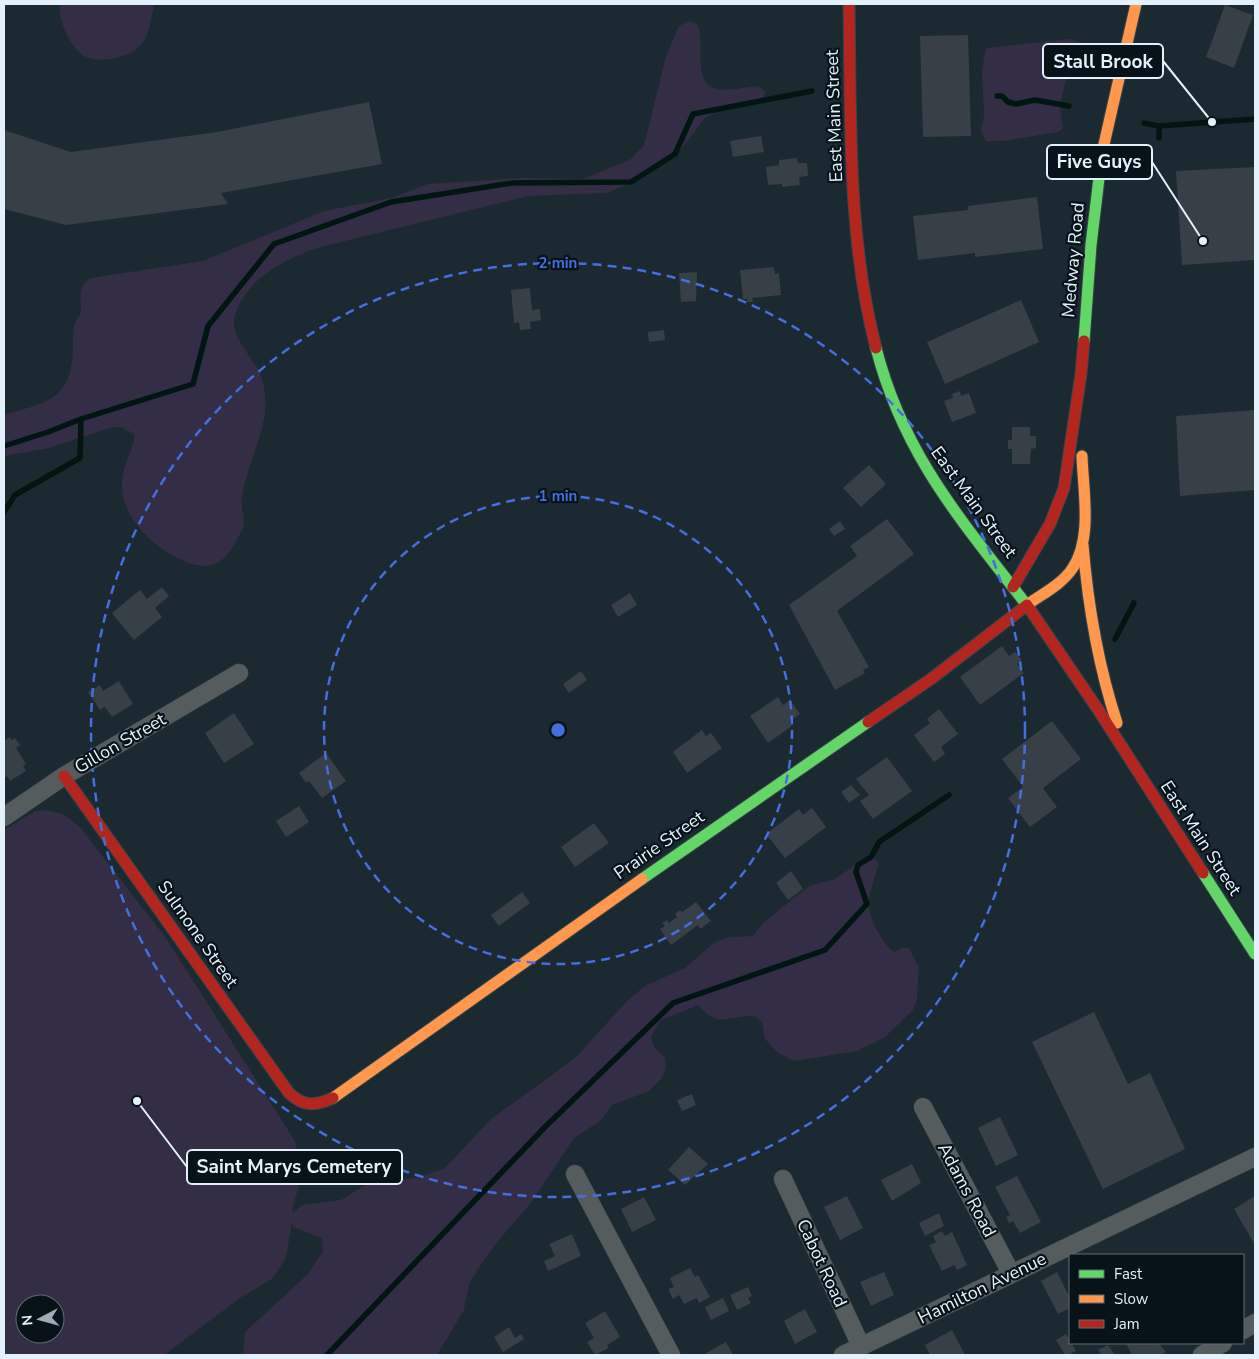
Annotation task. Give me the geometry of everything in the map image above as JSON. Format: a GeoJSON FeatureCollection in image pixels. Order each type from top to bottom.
{"type":"FeatureCollection","features":[{"type":"Feature","properties":{"kind":"main road","name":"East Main Street"},"geometry":{"type":"LineString","coordinates":[[849,4],[856,221],[864,298],[874,343],[895,406],[922,463],[943,495],[1027,605],[1132,762],[1255,954]]}},
{"type":"Feature","properties":{"kind":"main road","name":"Medway Road"},"geometry":{"type":"LineString","coordinates":[[1027,605],[1058,584],[1072,569],[1080,552],[1083,525],[1081,374],[1090,246],[1102,160],[1117,81],[1136,4]]}},
{"type":"Feature","properties":{"kind":"main road","name":"Medway Road"},"geometry":{"type":"LineString","coordinates":[[1013,586],[1047,530],[1061,500],[1081,374]]}},
{"type":"Feature","properties":{"kind":"main road"},"geometry":{"type":"LineString","coordinates":[[1083,525],[1085,572],[1096,648],[1114,716],[1132,762]]}},
{"type":"Feature","properties":{"kind":"main road","name":"Prairie Street"},"geometry":{"type":"LineString","coordinates":[[308,1105],[318,1105],[333,1098],[766,791],[931,679],[1027,605]]}},
{"type":"Feature","properties":{"kind":"main road","name":"Sulmone Street"},"geometry":{"type":"LineString","coordinates":[[64,776],[289,1093],[298,1102],[308,1105]]}},
{"type":"Feature","properties":{"kind":"street","name":"Gillon Street"},"geometry":{"type":"LineString","coordinates":[[4,817],[64,776],[239,673]]}},
{"type":"Feature","properties":{"kind":"street","name":"Adams Road"},"geometry":{"type":"LineString","coordinates":[[924,1107],[1011,1273]]}},
{"type":"Feature","properties":{"kind":"street","name":"Hamilton Avenue"},"geometry":{"type":"LineString","coordinates":[[843,1355],[1255,1156]]}},
{"type":"Feature","properties":{"kind":"street"},"geometry":{"type":"LineString","coordinates":[[575,1174],[671,1355]]}},
{"type":"Feature","properties":{"kind":"street","name":"Cabot Road"},"geometry":{"type":"LineString","coordinates":[[783,1179],[861,1346]]}},
{"type":"Feature","properties":{"kind":"street"},"geometry":{"type":"LineString","coordinates":[[1244,1329],[1255,1323]]}},
{"type":"Feature","properties":{"kind":"street"},"geometry":{"type":"LineString","coordinates":[[1202,1355],[1221,1344]]}},
{"type":"Feature","properties":{"kind":"shaded area"},"geometry":{"type":"Polygon","coordinates":[[[60,4],[154,5],[150,24],[143,42],[132,52],[125,55],[100,60],[86,57],[70,41],[63,26],[60,4]]]}},
{"type":"Feature","properties":{"kind":"shaded area"},"geometry":{"type":"Polygon","coordinates":[[[690,21],[698,25],[702,73],[705,81],[710,86],[728,90],[758,86],[766,92],[763,97],[755,101],[722,109],[705,118],[676,156],[638,180],[607,193],[528,196],[317,248],[292,258],[268,272],[248,291],[235,315],[235,332],[259,371],[265,394],[265,410],[263,424],[242,497],[243,527],[231,550],[222,560],[204,566],[184,561],[171,555],[159,546],[137,525],[129,513],[122,487],[123,475],[134,440],[134,434],[121,427],[113,427],[49,448],[4,456],[4,415],[49,400],[64,386],[72,361],[74,326],[81,311],[81,289],[90,278],[203,261],[324,211],[391,198],[428,184],[522,178],[583,179],[631,159],[644,145],[666,56],[679,26],[690,21]]]}},
{"type":"Feature","properties":{"kind":"shaded area"},"geometry":{"type":"Polygon","coordinates":[[[1067,39],[1079,41],[1082,46],[1065,83],[1060,107],[1063,128],[1059,132],[1004,141],[986,141],[981,131],[984,115],[982,72],[985,51],[988,48],[1067,39]]]}},
{"type":"Feature","properties":{"kind":"shaded area"},"geometry":{"type":"Polygon","coordinates":[[[46,810],[63,814],[80,827],[166,938],[295,1141],[300,1175],[293,1213],[302,1205],[341,1200],[365,1185],[421,1177],[445,1168],[491,1119],[575,1058],[627,1001],[645,986],[685,968],[714,943],[729,937],[753,936],[764,922],[809,886],[835,879],[866,857],[872,855],[879,863],[869,897],[872,921],[884,942],[894,952],[903,948],[909,948],[919,967],[917,999],[913,1010],[884,1038],[857,1051],[795,1061],[778,1053],[765,1039],[762,1022],[756,1017],[749,1016],[720,1020],[709,1016],[698,1005],[661,1020],[651,1037],[654,1047],[665,1057],[666,1068],[662,1078],[649,1091],[612,1105],[600,1121],[574,1138],[531,1203],[498,1241],[480,1266],[469,1284],[464,1310],[437,1355],[243,1355],[245,1332],[308,1274],[323,1251],[322,1238],[293,1227],[292,1222],[286,1258],[272,1279],[240,1298],[164,1355],[4,1355],[4,830],[35,811],[46,810]]]}},
{"type":"Feature","properties":{"kind":"building"},"geometry":{"type":"Polygon","coordinates":[[[1225,5],[1253,15],[1234,68],[1206,57],[1225,5]]]}},
{"type":"Feature","properties":{"kind":"building"},"geometry":{"type":"Polygon","coordinates":[[[968,35],[971,136],[923,137],[920,36],[968,35]]]}},
{"type":"Feature","properties":{"kind":"building"},"geometry":{"type":"Polygon","coordinates":[[[369,102],[382,164],[221,193],[228,204],[66,225],[4,209],[4,130],[71,152],[217,132],[369,102]]]}},
{"type":"Feature","properties":{"kind":"building"},"geometry":{"type":"Polygon","coordinates":[[[761,136],[764,152],[733,157],[730,141],[761,136]]]}},
{"type":"Feature","properties":{"kind":"building"},"geometry":{"type":"Polygon","coordinates":[[[797,158],[798,163],[807,163],[808,176],[799,177],[800,185],[782,187],[782,184],[768,185],[766,167],[779,165],[779,160],[797,158]]]}},
{"type":"Feature","properties":{"kind":"building"},"geometry":{"type":"Polygon","coordinates":[[[1255,167],[1255,260],[1182,265],[1176,171],[1255,167]]]}},
{"type":"Feature","properties":{"kind":"building"},"geometry":{"type":"Polygon","coordinates":[[[1037,197],[1043,249],[975,257],[975,253],[918,260],[913,216],[968,210],[968,206],[1037,197]]]}},
{"type":"Feature","properties":{"kind":"building"},"geometry":{"type":"Polygon","coordinates":[[[774,267],[775,274],[779,273],[781,295],[752,298],[753,302],[747,302],[747,299],[743,299],[740,270],[774,267]]]}},
{"type":"Feature","properties":{"kind":"building"},"geometry":{"type":"Polygon","coordinates":[[[697,272],[696,301],[681,302],[679,273],[697,272]]]}},
{"type":"Feature","properties":{"kind":"building"},"geometry":{"type":"Polygon","coordinates":[[[530,288],[532,310],[540,309],[541,320],[530,322],[531,329],[520,330],[519,322],[514,323],[511,290],[530,288]]]}},
{"type":"Feature","properties":{"kind":"building"},"geometry":{"type":"Polygon","coordinates":[[[1021,300],[1039,342],[945,384],[927,342],[1021,300]]]}},
{"type":"Feature","properties":{"kind":"building"},"geometry":{"type":"Polygon","coordinates":[[[664,330],[665,340],[649,342],[648,332],[664,330]]]}},
{"type":"Feature","properties":{"kind":"building"},"geometry":{"type":"Polygon","coordinates":[[[960,391],[961,396],[969,393],[976,413],[952,422],[944,401],[953,398],[952,394],[960,391]]]}},
{"type":"Feature","properties":{"kind":"building"},"geometry":{"type":"Polygon","coordinates":[[[1255,410],[1255,490],[1180,496],[1176,416],[1255,410]]]}},
{"type":"Feature","properties":{"kind":"building"},"geometry":{"type":"Polygon","coordinates":[[[1012,427],[1030,427],[1030,436],[1036,436],[1036,448],[1031,449],[1030,464],[1012,464],[1012,449],[1008,449],[1008,440],[1012,440],[1012,427]]]}},
{"type":"Feature","properties":{"kind":"building"},"geometry":{"type":"Polygon","coordinates":[[[869,465],[886,484],[861,507],[843,488],[869,465]]]}},
{"type":"Feature","properties":{"kind":"building"},"geometry":{"type":"Polygon","coordinates":[[[887,519],[914,554],[837,611],[869,667],[863,670],[865,673],[835,690],[789,605],[857,556],[850,546],[887,519]]]}},
{"type":"Feature","properties":{"kind":"building"},"geometry":{"type":"Polygon","coordinates":[[[840,521],[845,529],[834,536],[829,529],[840,521]]]}},
{"type":"Feature","properties":{"kind":"building"},"geometry":{"type":"Polygon","coordinates":[[[162,587],[169,596],[155,608],[162,617],[134,640],[112,613],[140,590],[147,599],[162,587]]]}},
{"type":"Feature","properties":{"kind":"building"},"geometry":{"type":"Polygon","coordinates":[[[630,593],[637,605],[618,617],[611,605],[630,593]]]}},
{"type":"Feature","properties":{"kind":"building"},"geometry":{"type":"Polygon","coordinates":[[[1002,646],[1009,656],[1015,652],[1022,660],[1017,664],[1024,673],[980,705],[960,677],[1002,646]]]}},
{"type":"Feature","properties":{"kind":"building"},"geometry":{"type":"Polygon","coordinates":[[[581,671],[587,680],[569,693],[563,684],[581,671]]]}},
{"type":"Feature","properties":{"kind":"building"},"geometry":{"type":"Polygon","coordinates":[[[119,681],[133,704],[112,717],[105,707],[100,710],[88,692],[100,685],[103,691],[119,681]]]}},
{"type":"Feature","properties":{"kind":"building"},"geometry":{"type":"Polygon","coordinates":[[[778,697],[783,705],[790,700],[800,714],[789,722],[792,726],[768,743],[750,716],[778,697]]]}},
{"type":"Feature","properties":{"kind":"building"},"geometry":{"type":"Polygon","coordinates":[[[939,709],[958,734],[941,747],[945,754],[934,762],[914,735],[930,723],[927,719],[939,709]]]}},
{"type":"Feature","properties":{"kind":"building"},"geometry":{"type":"Polygon","coordinates":[[[234,713],[254,744],[224,763],[205,733],[234,713]]]}},
{"type":"Feature","properties":{"kind":"building"},"geometry":{"type":"Polygon","coordinates":[[[1052,721],[1081,759],[1043,788],[1057,807],[1030,827],[1008,798],[1023,787],[1002,759],[1052,721]]]}},
{"type":"Feature","properties":{"kind":"building"},"geometry":{"type":"Polygon","coordinates":[[[702,730],[706,736],[711,733],[722,748],[687,773],[673,752],[702,730]]]}},
{"type":"Feature","properties":{"kind":"building"},"geometry":{"type":"Polygon","coordinates":[[[10,737],[12,740],[15,738],[20,745],[16,748],[26,764],[23,766],[26,771],[10,781],[7,776],[4,778],[4,741],[10,737]]]}},
{"type":"Feature","properties":{"kind":"building"},"geometry":{"type":"Polygon","coordinates":[[[326,753],[346,781],[322,798],[309,781],[306,783],[299,773],[326,753]]]}},
{"type":"Feature","properties":{"kind":"building"},"geometry":{"type":"Polygon","coordinates":[[[887,757],[912,791],[873,819],[860,801],[869,795],[856,779],[887,757]]]}},
{"type":"Feature","properties":{"kind":"building"},"geometry":{"type":"Polygon","coordinates":[[[851,785],[860,795],[849,803],[841,792],[851,785]]]}},
{"type":"Feature","properties":{"kind":"building"},"geometry":{"type":"Polygon","coordinates":[[[299,806],[309,822],[286,837],[276,821],[299,806]]]}},
{"type":"Feature","properties":{"kind":"building"},"geometry":{"type":"Polygon","coordinates":[[[812,808],[826,827],[785,858],[766,834],[799,809],[803,815],[812,808]]]}},
{"type":"Feature","properties":{"kind":"building"},"geometry":{"type":"Polygon","coordinates":[[[594,823],[609,843],[575,867],[561,847],[594,823]]]}},
{"type":"Feature","properties":{"kind":"building"},"geometry":{"type":"Polygon","coordinates":[[[791,871],[803,889],[788,900],[776,883],[791,871]]]}},
{"type":"Feature","properties":{"kind":"building"},"geometry":{"type":"Polygon","coordinates":[[[522,892],[530,903],[499,926],[491,915],[522,892]]]}},
{"type":"Feature","properties":{"kind":"building"},"geometry":{"type":"Polygon","coordinates":[[[696,902],[711,921],[700,929],[698,925],[671,945],[660,929],[665,926],[662,923],[667,920],[669,923],[677,917],[675,914],[680,910],[682,912],[696,902]]]}},
{"type":"Feature","properties":{"kind":"building"},"geometry":{"type":"Polygon","coordinates":[[[1094,1012],[1128,1084],[1150,1073],[1185,1149],[1103,1189],[1032,1042],[1094,1012]]]}},
{"type":"Feature","properties":{"kind":"building"},"geometry":{"type":"Polygon","coordinates":[[[692,1094],[696,1105],[682,1111],[677,1100],[692,1094]]]}},
{"type":"Feature","properties":{"kind":"building"},"geometry":{"type":"Polygon","coordinates":[[[1000,1117],[1018,1155],[996,1166],[978,1128],[1000,1117]]]}},
{"type":"Feature","properties":{"kind":"building"},"geometry":{"type":"Polygon","coordinates":[[[689,1147],[708,1164],[685,1185],[668,1170],[689,1147]]]}},
{"type":"Feature","properties":{"kind":"building"},"geometry":{"type":"Polygon","coordinates":[[[912,1164],[921,1183],[892,1201],[881,1180],[912,1164]]]}},
{"type":"Feature","properties":{"kind":"building"},"geometry":{"type":"Polygon","coordinates":[[[1017,1176],[1041,1222],[1020,1233],[1013,1221],[1009,1223],[1006,1217],[1010,1215],[995,1187],[1017,1176]]]}},
{"type":"Feature","properties":{"kind":"building"},"geometry":{"type":"Polygon","coordinates":[[[847,1196],[863,1228],[840,1240],[824,1207],[847,1196]]]}},
{"type":"Feature","properties":{"kind":"building"},"geometry":{"type":"Polygon","coordinates":[[[1255,1196],[1255,1245],[1234,1209],[1255,1196]]]}},
{"type":"Feature","properties":{"kind":"building"},"geometry":{"type":"Polygon","coordinates":[[[644,1197],[656,1220],[632,1232],[621,1209],[644,1197]]]}},
{"type":"Feature","properties":{"kind":"building"},"geometry":{"type":"Polygon","coordinates":[[[939,1213],[944,1226],[925,1236],[919,1223],[939,1213]]]}},
{"type":"Feature","properties":{"kind":"building"},"geometry":{"type":"Polygon","coordinates":[[[942,1231],[945,1236],[952,1232],[967,1265],[957,1270],[954,1265],[942,1271],[929,1245],[936,1242],[933,1236],[942,1231]]]}},
{"type":"Feature","properties":{"kind":"building"},"geometry":{"type":"Polygon","coordinates":[[[572,1234],[581,1256],[548,1271],[544,1261],[555,1256],[549,1244],[572,1234]]]}},
{"type":"Feature","properties":{"kind":"building"},"geometry":{"type":"Polygon","coordinates":[[[690,1268],[695,1277],[698,1275],[710,1297],[699,1303],[697,1298],[684,1304],[679,1295],[673,1299],[668,1289],[674,1287],[670,1278],[690,1268]]]}},
{"type":"Feature","properties":{"kind":"building"},"geometry":{"type":"Polygon","coordinates":[[[884,1272],[894,1295],[871,1306],[860,1282],[884,1272]]]}},
{"type":"Feature","properties":{"kind":"building"},"geometry":{"type":"Polygon","coordinates":[[[1057,1272],[1069,1296],[1069,1308],[1058,1314],[1041,1281],[1057,1272]]]}},
{"type":"Feature","properties":{"kind":"building"},"geometry":{"type":"Polygon","coordinates":[[[748,1287],[752,1296],[748,1298],[751,1303],[737,1310],[730,1295],[748,1287]]]}},
{"type":"Feature","properties":{"kind":"building"},"geometry":{"type":"Polygon","coordinates":[[[723,1298],[729,1311],[711,1320],[705,1307],[723,1298]]]}},
{"type":"Feature","properties":{"kind":"building"},"geometry":{"type":"Polygon","coordinates":[[[805,1309],[817,1332],[795,1344],[784,1321],[805,1309]]]}},
{"type":"Feature","properties":{"kind":"building"},"geometry":{"type":"Polygon","coordinates":[[[605,1311],[620,1337],[607,1345],[609,1348],[595,1355],[587,1342],[594,1338],[585,1323],[605,1311]]]}},
{"type":"Feature","properties":{"kind":"building"},"geometry":{"type":"Polygon","coordinates":[[[509,1327],[515,1338],[521,1334],[524,1339],[503,1352],[494,1337],[509,1327]]]}},
{"type":"Feature","properties":{"kind":"building"},"geometry":{"type":"Polygon","coordinates":[[[952,1330],[965,1355],[930,1355],[925,1345],[952,1330]]]}},
{"type":"Feature","properties":{"kind":"building"},"geometry":{"type":"Polygon","coordinates":[[[1066,1334],[1069,1344],[1072,1344],[1076,1351],[1065,1355],[1056,1340],[1066,1334]]]}},
{"type":"Feature","properties":{"kind":"building"},"geometry":{"type":"Polygon","coordinates":[[[726,1342],[733,1355],[708,1355],[706,1353],[726,1342]]]}},
{"type":"Feature","properties":{"kind":"building"},"geometry":{"type":"Polygon","coordinates":[[[1126,1344],[1160,1344],[1166,1352],[1161,1355],[1132,1355],[1126,1344]]]}},
{"type":"Feature","properties":{"kind":"building"},"geometry":{"type":"Polygon","coordinates":[[[1108,1345],[1115,1355],[1102,1355],[1098,1350],[1108,1345]]]}},
{"type":"Feature","properties":{"kind":"waterway"},"geometry":{"type":"LineString","coordinates":[[4,512],[15,495],[80,458],[81,419],[193,384],[208,326],[274,244],[391,202],[512,183],[631,182],[675,154],[693,114],[812,91]]}},
{"type":"Feature","properties":{"kind":"waterway"},"geometry":{"type":"LineString","coordinates":[[997,96],[1002,96],[1008,102],[1016,104],[1035,100],[1069,106]]}},
{"type":"Feature","properties":{"kind":"waterway"},"geometry":{"type":"LineString","coordinates":[[1144,123],[1159,126],[1255,119]]}},
{"type":"Feature","properties":{"kind":"waterway"},"geometry":{"type":"LineString","coordinates":[[1159,126],[1159,138]]}},
{"type":"Feature","properties":{"kind":"waterway"},"geometry":{"type":"LineString","coordinates":[[4,446],[81,419]]}},
{"type":"Feature","properties":{"kind":"waterway"},"geometry":{"type":"LineString","coordinates":[[1115,639],[1134,603]]}},
{"type":"Feature","properties":{"kind":"waterway"},"geometry":{"type":"LineString","coordinates":[[327,1355],[544,1128],[673,1003],[825,950],[867,904],[856,872],[858,865],[871,857],[879,842],[949,795]]}},
{"type":"Feature","properties":{"kind":"traffic: fast"},"geometry":{"type":"LineString","coordinates":[[1084,341],[1091,245],[1102,153]]}},
{"type":"Feature","properties":{"kind":"traffic: fast"},"geometry":{"type":"LineString","coordinates":[[876,348],[902,423],[919,455],[959,517],[1029,608]]}},
{"type":"Feature","properties":{"kind":"traffic: fast"},"geometry":{"type":"LineString","coordinates":[[642,879],[868,722]]}},
{"type":"Feature","properties":{"kind":"traffic: fast"},"geometry":{"type":"LineString","coordinates":[[1203,873],[1255,954]]}},
{"type":"Feature","properties":{"kind":"traffic: slow"},"geometry":{"type":"LineString","coordinates":[[1102,153],[1136,4]]}},
{"type":"Feature","properties":{"kind":"traffic: slow"},"geometry":{"type":"LineString","coordinates":[[1027,605],[1068,575],[1078,557],[1085,529],[1082,456]]}},
{"type":"Feature","properties":{"kind":"traffic: slow"},"geometry":{"type":"LineString","coordinates":[[1083,545],[1095,635],[1104,679],[1117,723]]}},
{"type":"Feature","properties":{"kind":"traffic: slow"},"geometry":{"type":"LineString","coordinates":[[333,1098],[642,879]]}},
{"type":"Feature","properties":{"kind":"traffic: jam"},"geometry":{"type":"LineString","coordinates":[[849,4],[852,177],[855,220],[867,306],[876,348]]}},
{"type":"Feature","properties":{"kind":"traffic: jam"},"geometry":{"type":"LineString","coordinates":[[1013,587],[1050,524],[1064,488],[1084,341]]}},
{"type":"Feature","properties":{"kind":"traffic: jam"},"geometry":{"type":"LineString","coordinates":[[868,722],[931,679],[1027,605]]}},
{"type":"Feature","properties":{"kind":"traffic: jam"},"geometry":{"type":"LineString","coordinates":[[1029,608],[1099,711],[1203,873]]}},
{"type":"Feature","properties":{"kind":"traffic: jam"},"geometry":{"type":"LineString","coordinates":[[64,776],[289,1093],[294,1098],[310,1104],[321,1103],[333,1098]]}},
{"type":"Feature","properties":{"kind":"place","name":"Stall Brook"},"geometry":{"type":"Point","coordinates":[1212,122]}},
{"type":"Feature","properties":{"kind":"place","name":"Five Guys"},"geometry":{"type":"Point","coordinates":[1203,241]}},
{"type":"Feature","properties":{"kind":"place","name":"Saint Marys Cemetery"},"geometry":{"type":"Point","coordinates":[137,1101]}}]}
